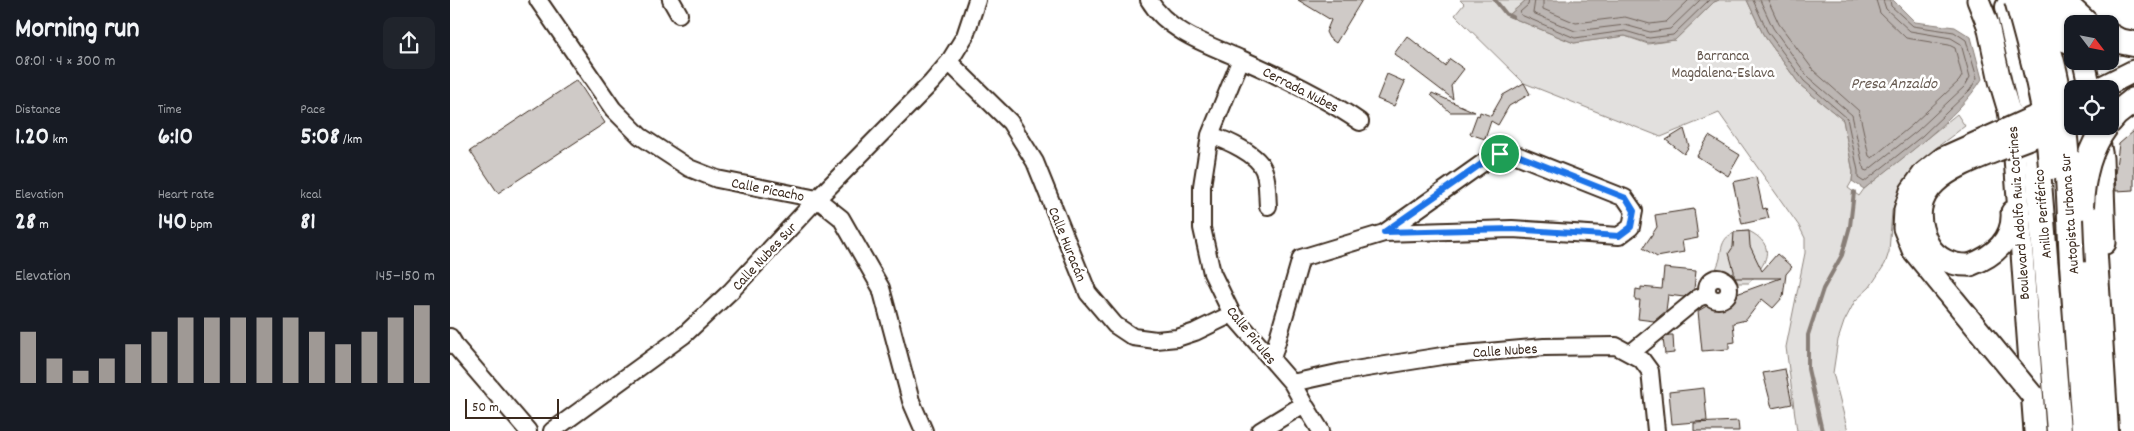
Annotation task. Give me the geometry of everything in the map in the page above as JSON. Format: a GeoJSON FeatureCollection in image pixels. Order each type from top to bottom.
{"type":"FeatureCollection","features":[{"type":"Feature","properties":{"kind":"highway"},"geometry":{"type":"LineString","coordinates":[[2001,0],[2035,27],[2064,39]]}},
{"type":"Feature","properties":{"kind":"highway","name":"Anillo Periférico"},"geometry":{"type":"LineString","coordinates":[[2006,0],[2034,120],[2056,373],[2059,431]]}},
{"type":"Feature","properties":{"kind":"highway","name":"Autopista Urbana Sur"},"geometry":{"type":"LineString","coordinates":[[2017,0],[2029,44],[2050,144],[2061,321],[2071,431]]}},
{"type":"Feature","properties":{"kind":"highway","name":"Autopista Urbana Sur"},"geometry":{"type":"LineString","coordinates":[[2032,0],[2045,36],[2060,96],[2064,130],[2084,431]]}},
{"type":"Feature","properties":{"kind":"highway"},"geometry":{"type":"LineString","coordinates":[[2045,0],[2064,41]]}},
{"type":"Feature","properties":{"kind":"highway"},"geometry":{"type":"LineString","coordinates":[[2062,0],[2065,15]]}},
{"type":"Feature","properties":{"kind":"highway"},"geometry":{"type":"LineString","coordinates":[[2062,0],[2078,15]]}},
{"type":"Feature","properties":{"kind":"highway"},"geometry":{"type":"LineString","coordinates":[[2119,41],[2134,44]]}},
{"type":"Feature","properties":{"kind":"highway"},"geometry":{"type":"LineString","coordinates":[[2119,54],[2134,57]]}},
{"type":"Feature","properties":{"kind":"highway"},"geometry":{"type":"LineString","coordinates":[[2080,135],[2100,431]]}},
{"type":"Feature","properties":{"kind":"highway"},"geometry":{"type":"LineString","coordinates":[[2090,135],[2089,151],[2106,431]]}},
{"type":"Feature","properties":{"kind":"highway"},"geometry":{"type":"LineString","coordinates":[[2072,263],[2081,225],[2082,181],[2093,148],[2101,135]]}},
{"type":"Feature","properties":{"kind":"highway"},"geometry":{"type":"LineString","coordinates":[[2054,431],[2056,373]]}},
{"type":"Feature","properties":{"kind":"main road","name":"Boulevard Adolfo Ruiz Cortines"},"geometry":{"type":"LineString","coordinates":[[1978,0],[1988,25],[2000,81],[2009,111],[2035,431]]}},
{"type":"Feature","properties":{"kind":"main road"},"geometry":{"type":"LineString","coordinates":[[2052,0],[2064,22]]}},
{"type":"Feature","properties":{"kind":"main road"},"geometry":{"type":"LineString","coordinates":[[2068,0],[2072,15]]}},
{"type":"Feature","properties":{"kind":"main road"},"geometry":{"type":"LineString","coordinates":[[2119,44],[2126,46],[2134,44]]}},
{"type":"Feature","properties":{"kind":"main road"},"geometry":{"type":"LineString","coordinates":[[2119,48],[2134,52]]}},
{"type":"Feature","properties":{"kind":"main road"},"geometry":{"type":"LineString","coordinates":[[2119,94],[2134,71]]}},
{"type":"Feature","properties":{"kind":"main road"},"geometry":{"type":"LineString","coordinates":[[2119,100],[2134,91]]}},
{"type":"Feature","properties":{"kind":"main road"},"geometry":{"type":"LineString","coordinates":[[2032,395],[1914,250],[1904,228],[1905,210],[1911,191],[1924,173],[1943,158],[2064,105]]}},
{"type":"Feature","properties":{"kind":"main road"},"geometry":{"type":"LineString","coordinates":[[2102,158],[2118,127],[2134,114]]}},
{"type":"Feature","properties":{"kind":"main road"},"geometry":{"type":"LineString","coordinates":[[2014,162],[2011,190],[2012,219],[2007,237],[1993,254],[1970,265],[1958,266],[1947,262],[1930,248],[1919,217],[1922,200],[1931,187],[1944,174],[1962,164],[2064,125]]}},
{"type":"Feature","properties":{"kind":"main road"},"geometry":{"type":"LineString","coordinates":[[2098,135],[2102,158],[2106,300],[2117,431]]}},
{"type":"Feature","properties":{"kind":"street","name":"Calle Picacho"},"geometry":{"type":"LineString","coordinates":[[538,0],[613,109],[640,136],[689,168],[717,179],[817,198],[840,218],[881,288],[911,401],[924,431]]}},
{"type":"Feature","properties":{"kind":"street","name":"Calle Nubes Sur"},"geometry":{"type":"LineString","coordinates":[[552,431],[684,335],[731,291],[817,198],[881,136],[949,62],[965,36],[977,0]]}},
{"type":"Feature","properties":{"kind":"street"},"geometry":{"type":"LineString","coordinates":[[1149,0],[1177,28],[1204,43],[1240,59]]}},
{"type":"Feature","properties":{"kind":"street","name":"Cerrada Nubes"},"geometry":{"type":"LineString","coordinates":[[1240,59],[1337,106],[1360,122]]}},
{"type":"Feature","properties":{"kind":"street","name":"Calle Pirules"},"geometry":{"type":"LineString","coordinates":[[1240,59],[1210,135],[1202,186],[1202,228],[1212,273],[1232,314],[1292,383],[1321,431]]}},
{"type":"Feature","properties":{"kind":"street","name":"Calle Huracán"},"geometry":{"type":"LineString","coordinates":[[949,62],[1010,122],[1035,162],[1088,293],[1115,325],[1133,337],[1156,340],[1177,338],[1195,332],[1232,314]]}},
{"type":"Feature","properties":{"kind":"street"},"geometry":{"type":"LineString","coordinates":[[1210,135],[1258,158],[1264,171],[1268,206]]}},
{"type":"Feature","properties":{"kind":"street"},"geometry":{"type":"LineString","coordinates":[[1272,359],[1301,258],[1384,232],[1512,229],[1619,236],[1631,227],[1634,211],[1626,198],[1520,156],[1500,154],[1487,160],[1384,232]]}},
{"type":"Feature","properties":{"kind":"street"},"geometry":{"type":"LineString","coordinates":[[1656,431],[1650,371],[1642,360],[1631,352],[1698,298],[1708,294]]}},
{"type":"Feature","properties":{"kind":"street"},"geometry":{"type":"LineString","coordinates":[[450,337],[456,347],[528,431]]}},
{"type":"Feature","properties":{"kind":"street","name":"Calle Nubes"},"geometry":{"type":"LineString","coordinates":[[1292,383],[1392,363],[1493,351],[1544,347],[1616,346],[1631,352]]}},
{"type":"Feature","properties":{"kind":"street"},"geometry":{"type":"LineString","coordinates":[[1260,431],[1305,405]]}},
{"type":"Feature","properties":{"kind":"green space","name":"Barranca Magdalena-Eslava"},"geometry":{"type":"Polygon","coordinates":[[[1460,0],[1526,0],[1508,16],[1574,43],[1625,36],[1648,44],[1675,40],[1714,2],[1719,0],[1747,0],[1763,34],[1800,85],[1843,120],[1853,172],[1852,181],[1848,188],[1859,196],[1864,189],[1957,114],[1965,126],[1924,157],[1904,181],[1892,211],[1889,252],[1885,264],[1870,287],[1855,301],[1844,322],[1838,340],[1833,373],[1848,431],[1797,431],[1786,347],[1805,253],[1805,238],[1799,226],[1719,113],[1661,137],[1524,83],[1455,15],[1464,4],[1460,0]]]}},
{"type":"Feature","properties":{"kind":"green space"},"geometry":{"type":"Polygon","coordinates":[[[1749,231],[1764,243],[1766,256],[1760,269],[1749,283],[1734,283],[1727,274],[1715,273],[1720,260],[1722,245],[1731,234],[1749,231]]]}},
{"type":"Feature","properties":{"kind":"water"},"geometry":{"type":"Polygon","coordinates":[[[1526,0],[1719,0],[1714,2],[1675,40],[1648,43],[1625,36],[1574,43],[1508,16],[1526,0]]]}},
{"type":"Feature","properties":{"kind":"water","name":"Presa Anzaldo"},"geometry":{"type":"Polygon","coordinates":[[[1747,0],[1893,0],[1915,22],[1955,27],[1971,37],[1982,79],[1972,94],[1944,123],[1864,189],[1852,181],[1853,172],[1843,120],[1800,85],[1763,34],[1747,0]]]}},
{"type":"Feature","properties":{"kind":"building"},"geometry":{"type":"Polygon","coordinates":[[[1298,0],[1362,0],[1336,43],[1329,38],[1326,32],[1331,20],[1298,0]]]}},
{"type":"Feature","properties":{"kind":"building"},"geometry":{"type":"Polygon","coordinates":[[[1407,36],[1445,66],[1450,59],[1464,69],[1451,86],[1453,99],[1394,54],[1407,36]]]}},
{"type":"Feature","properties":{"kind":"building"},"geometry":{"type":"Polygon","coordinates":[[[1387,74],[1405,82],[1394,106],[1377,99],[1387,74]]]}},
{"type":"Feature","properties":{"kind":"building"},"geometry":{"type":"Polygon","coordinates":[[[577,80],[605,123],[498,193],[470,151],[577,80]]]}},
{"type":"Feature","properties":{"kind":"building"},"geometry":{"type":"Polygon","coordinates":[[[1524,83],[1530,94],[1509,106],[1498,125],[1491,121],[1485,139],[1470,134],[1480,112],[1491,116],[1503,95],[1524,83]]]}},
{"type":"Feature","properties":{"kind":"building"},"geometry":{"type":"Polygon","coordinates":[[[1432,93],[1475,112],[1450,112],[1431,95],[1432,93]]]}},
{"type":"Feature","properties":{"kind":"building"},"geometry":{"type":"Polygon","coordinates":[[[1684,129],[1689,146],[1684,154],[1666,140],[1684,129]]]}},
{"type":"Feature","properties":{"kind":"building"},"geometry":{"type":"Polygon","coordinates":[[[2134,131],[2134,190],[2116,191],[2115,174],[2119,144],[2134,131]]]}},
{"type":"Feature","properties":{"kind":"building"},"geometry":{"type":"Polygon","coordinates":[[[1709,136],[1740,155],[1728,176],[1697,156],[1709,136]]]}},
{"type":"Feature","properties":{"kind":"building"},"geometry":{"type":"Polygon","coordinates":[[[1756,177],[1763,209],[1766,208],[1769,218],[1742,224],[1733,182],[1756,177]]]}},
{"type":"Feature","properties":{"kind":"building"},"geometry":{"type":"Polygon","coordinates":[[[1694,209],[1698,238],[1682,241],[1684,252],[1657,257],[1643,248],[1657,227],[1655,215],[1694,209]]]}},
{"type":"Feature","properties":{"kind":"building"},"geometry":{"type":"Polygon","coordinates":[[[1749,231],[1750,246],[1762,271],[1777,254],[1792,267],[1786,274],[1783,297],[1773,308],[1762,299],[1746,320],[1733,323],[1735,342],[1729,343],[1729,349],[1702,351],[1698,311],[1710,304],[1731,302],[1731,296],[1781,278],[1734,278],[1729,253],[1733,247],[1734,232],[1749,231]]]}},
{"type":"Feature","properties":{"kind":"building"},"geometry":{"type":"Polygon","coordinates":[[[1664,268],[1696,271],[1694,289],[1684,297],[1668,295],[1666,311],[1654,321],[1638,319],[1640,300],[1635,300],[1636,289],[1641,290],[1641,287],[1662,289],[1664,268]]]}},
{"type":"Feature","properties":{"kind":"building"},"geometry":{"type":"Polygon","coordinates":[[[1673,335],[1674,353],[1665,354],[1663,339],[1673,335]]]}},
{"type":"Feature","properties":{"kind":"building"},"geometry":{"type":"Polygon","coordinates":[[[1785,369],[1792,404],[1772,408],[1763,373],[1785,369]]]}},
{"type":"Feature","properties":{"kind":"building"},"geometry":{"type":"Polygon","coordinates":[[[1704,388],[1707,421],[1672,424],[1669,392],[1704,388]]]}},
{"type":"Feature","properties":{"kind":"building"},"geometry":{"type":"Polygon","coordinates":[[[1738,421],[1739,431],[1694,431],[1694,423],[1738,421]]]}},
{"type":"Feature","properties":{"kind":"waterway"},"geometry":{"type":"LineString","coordinates":[[1495,0],[1506,14],[1513,17]]}},
{"type":"Feature","properties":{"kind":"waterway"},"geometry":{"type":"LineString","coordinates":[[1822,431],[1808,369],[1808,335],[1823,289],[1842,255],[1850,226],[1854,192]]}},
{"type":"Feature","properties":{"kind":"route"},"geometry":{"type":"LineString","coordinates":[[1500,154],[1520,156],[1626,198],[1630,201],[1634,211],[1634,222],[1628,231],[1619,236],[1512,229],[1384,232],[1487,160],[1500,154]]}}]}
